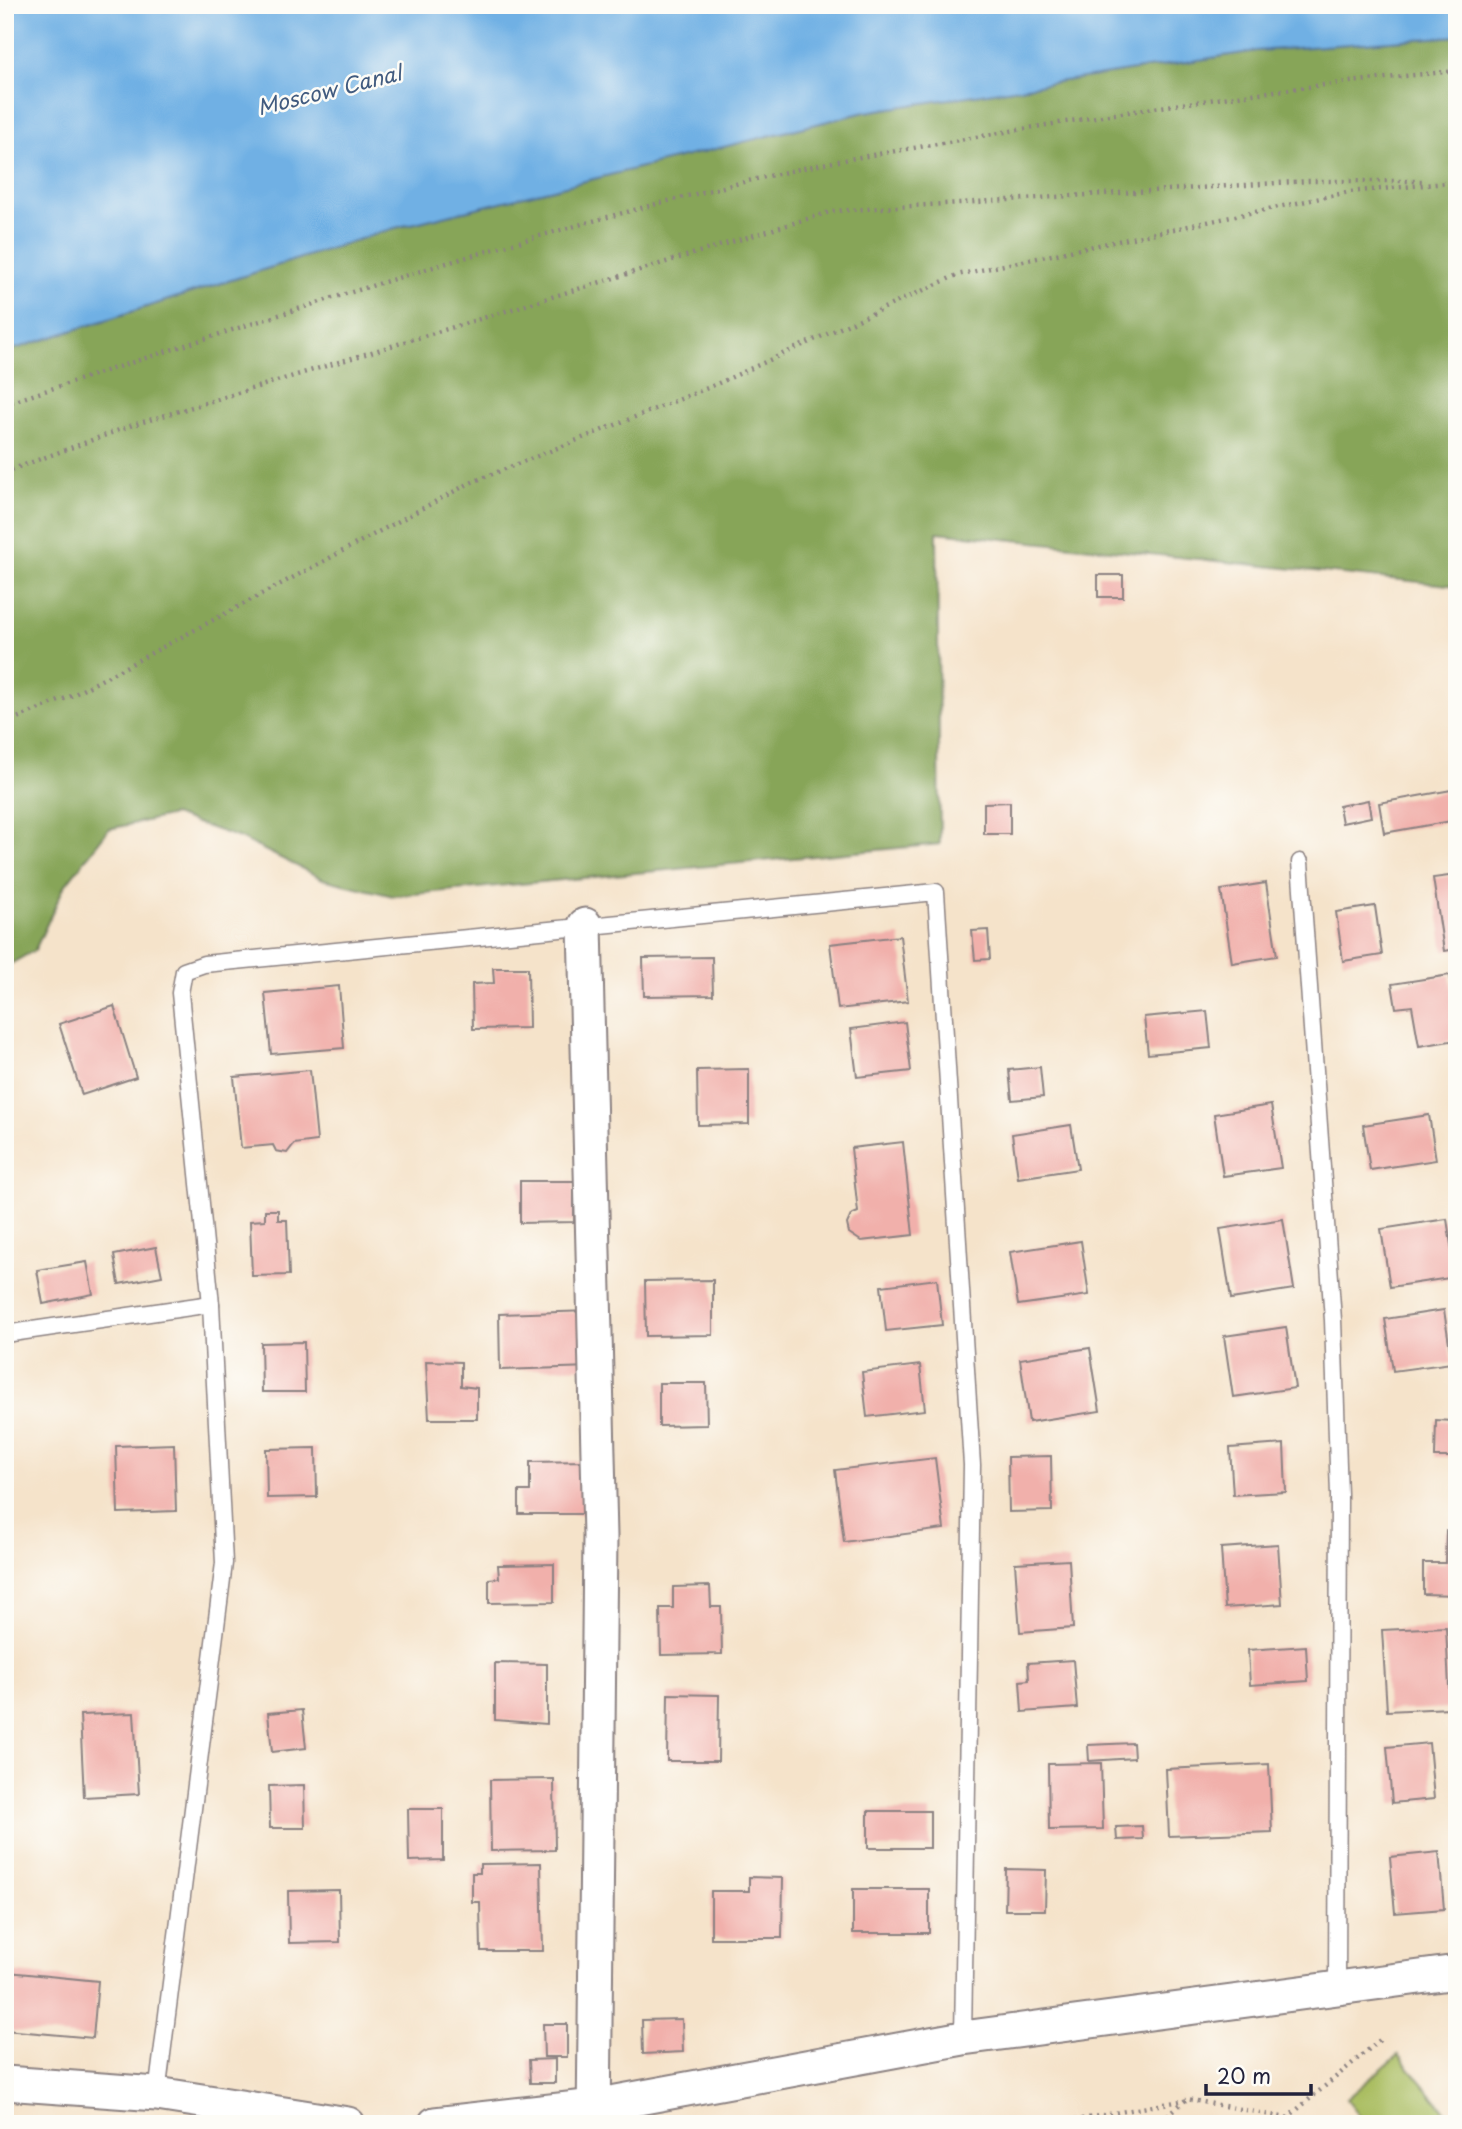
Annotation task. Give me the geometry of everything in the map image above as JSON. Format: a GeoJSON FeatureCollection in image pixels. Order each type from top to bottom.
{"type":"FeatureCollection","features":[{"type":"Feature","properties":{"kind":"street"},"geometry":{"type":"LineString","coordinates":[[585,925],[600,1536],[594,2115]]}},
{"type":"Feature","properties":{"kind":"street"},"geometry":{"type":"LineString","coordinates":[[435,2124],[594,2115],[963,2038],[1457,1972]]}},
{"type":"Feature","properties":{"kind":"street"},"geometry":{"type":"LineString","coordinates":[[5,2083],[157,2094],[348,2124]]}},
{"type":"Feature","properties":{"kind":"lane"},"geometry":{"type":"LineString","coordinates":[[1300,862],[1333,1320],[1339,1495],[1337,1986]]}},
{"type":"Feature","properties":{"kind":"lane"},"geometry":{"type":"LineString","coordinates":[[157,2094],[224,1563],[211,1304],[180,993],[184,971],[204,964],[936,892],[972,1465],[963,2038]]}},
{"type":"Feature","properties":{"kind":"lane"},"geometry":{"type":"LineString","coordinates":[[5,1334],[211,1304]]}},
{"type":"Feature","properties":{"kind":"path"},"geometry":{"type":"LineString","coordinates":[[5,404],[288,311],[626,211],[786,172],[1074,119],[1364,79],[1457,71]]}},
{"type":"Feature","properties":{"kind":"path"},"geometry":{"type":"LineString","coordinates":[[5,472],[133,425],[833,211],[1309,181],[1457,182]]}},
{"type":"Feature","properties":{"kind":"path"},"geometry":{"type":"LineString","coordinates":[[5,723],[71,696],[470,483],[710,387],[957,275],[1349,192],[1448,182]]}},
{"type":"Feature","properties":{"kind":"path"},"geometry":{"type":"LineString","coordinates":[[1287,2118],[1381,2039]]}},
{"type":"Feature","properties":{"kind":"path"},"geometry":{"type":"LineString","coordinates":[[1157,2124],[1187,2099]]}},
{"type":"Feature","properties":{"kind":"path"},"geometry":{"type":"LineString","coordinates":[[1054,2124],[1187,2099],[1287,2118],[1292,2124]]}},
{"type":"Feature","properties":{"kind":"green space"},"geometry":{"type":"Polygon","coordinates":[[[1457,36],[1457,586],[937,532],[940,844],[393,896],[323,879],[240,838],[173,815],[109,829],[64,887],[35,950],[5,967],[5,352],[395,228],[865,112],[1256,51],[1457,36]]]}},
{"type":"Feature","properties":{"kind":"green space"},"geometry":{"type":"Polygon","coordinates":[[[1398,2055],[1456,2124],[1366,2124],[1346,2099],[1398,2055]]]}},
{"type":"Feature","properties":{"kind":"water","name":"Moscow Canal"},"geometry":{"type":"Polygon","coordinates":[[[5,5],[1457,5],[1457,36],[1256,51],[865,112],[395,228],[5,352],[5,5]]]}},
{"type":"Feature","properties":{"kind":"building"},"geometry":{"type":"Polygon","coordinates":[[[1098,575],[1123,575],[1123,597],[1098,597],[1098,575]]]}},
{"type":"Feature","properties":{"kind":"building"},"geometry":{"type":"Polygon","coordinates":[[[1457,789],[1457,820],[1384,833],[1379,803],[1457,789]]]}},
{"type":"Feature","properties":{"kind":"building"},"geometry":{"type":"Polygon","coordinates":[[[1368,800],[1371,817],[1342,823],[1339,806],[1368,800]]]}},
{"type":"Feature","properties":{"kind":"building"},"geometry":{"type":"Polygon","coordinates":[[[1010,802],[1010,834],[984,834],[984,803],[1010,802]]]}},
{"type":"Feature","properties":{"kind":"building"},"geometry":{"type":"Polygon","coordinates":[[[1457,875],[1457,949],[1444,951],[1433,878],[1457,875]]]}},
{"type":"Feature","properties":{"kind":"building"},"geometry":{"type":"Polygon","coordinates":[[[1266,883],[1277,956],[1232,963],[1221,890],[1266,883]]]}},
{"type":"Feature","properties":{"kind":"building"},"geometry":{"type":"Polygon","coordinates":[[[1375,906],[1382,955],[1343,961],[1336,912],[1375,906]]]}},
{"type":"Feature","properties":{"kind":"building"},"geometry":{"type":"Polygon","coordinates":[[[988,930],[990,959],[975,960],[972,931],[988,930]]]}},
{"type":"Feature","properties":{"kind":"building"},"geometry":{"type":"Polygon","coordinates":[[[900,936],[908,1001],[838,1009],[830,944],[900,936]]]}},
{"type":"Feature","properties":{"kind":"building"},"geometry":{"type":"Polygon","coordinates":[[[712,957],[713,995],[644,996],[643,958],[712,957]]]}},
{"type":"Feature","properties":{"kind":"building"},"geometry":{"type":"Polygon","coordinates":[[[493,968],[528,968],[529,1028],[473,1029],[472,984],[494,983],[493,968]]]}},
{"type":"Feature","properties":{"kind":"building"},"geometry":{"type":"Polygon","coordinates":[[[1450,975],[1453,994],[1457,994],[1457,1040],[1419,1046],[1412,1006],[1396,1008],[1392,984],[1450,975]]]}},
{"type":"Feature","properties":{"kind":"building"},"geometry":{"type":"Polygon","coordinates":[[[339,986],[344,1048],[271,1054],[265,993],[339,986]]]}},
{"type":"Feature","properties":{"kind":"building"},"geometry":{"type":"Polygon","coordinates":[[[114,1006],[136,1077],[82,1095],[59,1024],[114,1006]]]}},
{"type":"Feature","properties":{"kind":"building"},"geometry":{"type":"Polygon","coordinates":[[[1207,1011],[1211,1048],[1148,1054],[1144,1017],[1207,1011]]]}},
{"type":"Feature","properties":{"kind":"building"},"geometry":{"type":"Polygon","coordinates":[[[905,1022],[911,1071],[857,1077],[851,1029],[905,1022]]]}},
{"type":"Feature","properties":{"kind":"building"},"geometry":{"type":"Polygon","coordinates":[[[1040,1067],[1043,1097],[1012,1100],[1009,1070],[1040,1067]]]}},
{"type":"Feature","properties":{"kind":"building"},"geometry":{"type":"Polygon","coordinates":[[[749,1069],[749,1124],[698,1125],[697,1070],[749,1069]]]}},
{"type":"Feature","properties":{"kind":"building"},"geometry":{"type":"Polygon","coordinates":[[[310,1070],[317,1141],[294,1144],[287,1153],[276,1151],[273,1145],[241,1148],[234,1077],[310,1070]]]}},
{"type":"Feature","properties":{"kind":"building"},"geometry":{"type":"Polygon","coordinates":[[[1271,1105],[1281,1168],[1223,1176],[1214,1114],[1271,1105]]]}},
{"type":"Feature","properties":{"kind":"building"},"geometry":{"type":"Polygon","coordinates":[[[1429,1115],[1436,1160],[1370,1170],[1363,1125],[1429,1115]]]}},
{"type":"Feature","properties":{"kind":"building"},"geometry":{"type":"Polygon","coordinates":[[[1071,1125],[1078,1169],[1018,1178],[1012,1134],[1071,1125]]]}},
{"type":"Feature","properties":{"kind":"building"},"geometry":{"type":"Polygon","coordinates":[[[903,1142],[913,1235],[861,1241],[849,1233],[847,1224],[851,1215],[858,1212],[851,1148],[903,1142]]]}},
{"type":"Feature","properties":{"kind":"building"},"geometry":{"type":"Polygon","coordinates":[[[520,1181],[574,1181],[574,1222],[520,1223],[520,1181]]]}},
{"type":"Feature","properties":{"kind":"building"},"geometry":{"type":"Polygon","coordinates":[[[265,1210],[278,1210],[278,1220],[287,1220],[289,1275],[252,1276],[250,1221],[265,1220],[265,1210]]]}},
{"type":"Feature","properties":{"kind":"building"},"geometry":{"type":"Polygon","coordinates":[[[1283,1219],[1294,1289],[1231,1299],[1220,1229],[1283,1219]]]}},
{"type":"Feature","properties":{"kind":"building"},"geometry":{"type":"Polygon","coordinates":[[[1447,1219],[1456,1277],[1390,1287],[1381,1229],[1447,1219]]]}},
{"type":"Feature","properties":{"kind":"building"},"geometry":{"type":"Polygon","coordinates":[[[1081,1241],[1089,1295],[1018,1305],[1010,1252],[1081,1241]]]}},
{"type":"Feature","properties":{"kind":"building"},"geometry":{"type":"Polygon","coordinates":[[[156,1247],[162,1276],[119,1284],[114,1255],[156,1247]]]}},
{"type":"Feature","properties":{"kind":"building"},"geometry":{"type":"Polygon","coordinates":[[[87,1262],[93,1294],[43,1304],[37,1270],[87,1262]]]}},
{"type":"Feature","properties":{"kind":"building"},"geometry":{"type":"Polygon","coordinates":[[[937,1279],[942,1325],[886,1331],[881,1286],[937,1279]]]}},
{"type":"Feature","properties":{"kind":"building"},"geometry":{"type":"Polygon","coordinates":[[[713,1280],[713,1335],[646,1336],[645,1281],[713,1280]]]}},
{"type":"Feature","properties":{"kind":"building"},"geometry":{"type":"Polygon","coordinates":[[[1444,1310],[1452,1363],[1393,1371],[1385,1319],[1444,1310]]]}},
{"type":"Feature","properties":{"kind":"building"},"geometry":{"type":"Polygon","coordinates":[[[589,1311],[591,1367],[500,1370],[499,1314],[589,1311]]]}},
{"type":"Feature","properties":{"kind":"building"},"geometry":{"type":"Polygon","coordinates":[[[1286,1327],[1295,1388],[1233,1397],[1224,1336],[1286,1327]]]}},
{"type":"Feature","properties":{"kind":"building"},"geometry":{"type":"Polygon","coordinates":[[[304,1342],[305,1392],[262,1392],[261,1343],[304,1342]]]}},
{"type":"Feature","properties":{"kind":"building"},"geometry":{"type":"Polygon","coordinates":[[[1090,1348],[1100,1411],[1029,1422],[1020,1359],[1090,1348]]]}},
{"type":"Feature","properties":{"kind":"building"},"geometry":{"type":"Polygon","coordinates":[[[426,1361],[461,1362],[461,1386],[477,1388],[477,1419],[429,1419],[426,1361]]]}},
{"type":"Feature","properties":{"kind":"building"},"geometry":{"type":"Polygon","coordinates":[[[920,1365],[925,1410],[867,1417],[862,1372],[920,1365]]]}},
{"type":"Feature","properties":{"kind":"building"},"geometry":{"type":"Polygon","coordinates":[[[659,1383],[706,1383],[707,1425],[659,1426],[659,1383]]]}},
{"type":"Feature","properties":{"kind":"building"},"geometry":{"type":"Polygon","coordinates":[[[1453,1406],[1457,1406],[1457,1470],[1452,1470],[1453,1457],[1435,1457],[1436,1420],[1453,1421],[1453,1406]]]}},
{"type":"Feature","properties":{"kind":"building"},"geometry":{"type":"Polygon","coordinates":[[[174,1444],[176,1511],[118,1513],[116,1446],[174,1444]]]}},
{"type":"Feature","properties":{"kind":"building"},"geometry":{"type":"Polygon","coordinates":[[[1284,1444],[1286,1492],[1233,1495],[1230,1448],[1284,1444]]]}},
{"type":"Feature","properties":{"kind":"building"},"geometry":{"type":"Polygon","coordinates":[[[316,1448],[317,1497],[267,1498],[266,1449],[316,1448]]]}},
{"type":"Feature","properties":{"kind":"building"},"geometry":{"type":"Polygon","coordinates":[[[1051,1456],[1052,1511],[1009,1512],[1008,1457],[1051,1456]]]}},
{"type":"Feature","properties":{"kind":"building"},"geometry":{"type":"Polygon","coordinates":[[[935,1458],[944,1529],[844,1542],[835,1470],[935,1458]]]}},
{"type":"Feature","properties":{"kind":"building"},"geometry":{"type":"Polygon","coordinates":[[[587,1461],[588,1514],[519,1514],[519,1491],[530,1491],[530,1462],[587,1461]]]}},
{"type":"Feature","properties":{"kind":"building"},"geometry":{"type":"Polygon","coordinates":[[[1446,1531],[1457,1531],[1457,1595],[1423,1594],[1423,1563],[1445,1563],[1446,1531]]]}},
{"type":"Feature","properties":{"kind":"building"},"geometry":{"type":"Polygon","coordinates":[[[1278,1544],[1282,1604],[1225,1608],[1221,1548],[1278,1544]]]}},
{"type":"Feature","properties":{"kind":"building"},"geometry":{"type":"Polygon","coordinates":[[[1069,1560],[1073,1628],[1020,1632],[1015,1563],[1069,1560]]]}},
{"type":"Feature","properties":{"kind":"building"},"geometry":{"type":"Polygon","coordinates":[[[554,1564],[554,1602],[489,1603],[489,1579],[499,1578],[498,1565],[554,1564]]]}},
{"type":"Feature","properties":{"kind":"building"},"geometry":{"type":"Polygon","coordinates":[[[710,1586],[711,1607],[721,1607],[722,1654],[661,1655],[660,1608],[673,1608],[673,1587],[710,1586]]]}},
{"type":"Feature","properties":{"kind":"building"},"geometry":{"type":"Polygon","coordinates":[[[1446,1627],[1450,1708],[1387,1711],[1382,1630],[1446,1627]]]}},
{"type":"Feature","properties":{"kind":"building"},"geometry":{"type":"Polygon","coordinates":[[[1306,1646],[1308,1681],[1250,1685],[1248,1650],[1306,1646]]]}},
{"type":"Feature","properties":{"kind":"building"},"geometry":{"type":"Polygon","coordinates":[[[1073,1660],[1077,1708],[1022,1712],[1020,1681],[1029,1680],[1028,1663],[1073,1660]]]}},
{"type":"Feature","properties":{"kind":"building"},"geometry":{"type":"Polygon","coordinates":[[[495,1663],[547,1664],[547,1724],[495,1720],[495,1663]]]}},
{"type":"Feature","properties":{"kind":"building"},"geometry":{"type":"Polygon","coordinates":[[[668,1694],[719,1695],[718,1761],[667,1761],[668,1694]]]}},
{"type":"Feature","properties":{"kind":"building"},"geometry":{"type":"Polygon","coordinates":[[[302,1710],[306,1748],[272,1752],[268,1713],[302,1710]]]}},
{"type":"Feature","properties":{"kind":"building"},"geometry":{"type":"Polygon","coordinates":[[[134,1713],[139,1794],[84,1797],[80,1715],[134,1713]]]}},
{"type":"Feature","properties":{"kind":"building"},"geometry":{"type":"Polygon","coordinates":[[[1133,1743],[1134,1758],[1089,1761],[1088,1745],[1133,1743]]]}},
{"type":"Feature","properties":{"kind":"building"},"geometry":{"type":"Polygon","coordinates":[[[1429,1743],[1434,1799],[1392,1803],[1387,1747],[1429,1743]]]}},
{"type":"Feature","properties":{"kind":"building"},"geometry":{"type":"Polygon","coordinates":[[[1101,1763],[1103,1829],[1049,1830],[1048,1764],[1101,1763]]]}},
{"type":"Feature","properties":{"kind":"building"},"geometry":{"type":"Polygon","coordinates":[[[1269,1764],[1272,1832],[1169,1836],[1166,1769],[1269,1764]]]}},
{"type":"Feature","properties":{"kind":"building"},"geometry":{"type":"Polygon","coordinates":[[[554,1779],[555,1850],[491,1851],[490,1780],[554,1779]]]}},
{"type":"Feature","properties":{"kind":"building"},"geometry":{"type":"Polygon","coordinates":[[[304,1785],[305,1828],[270,1828],[269,1786],[304,1785]]]}},
{"type":"Feature","properties":{"kind":"building"},"geometry":{"type":"Polygon","coordinates":[[[408,1809],[443,1809],[443,1860],[409,1861],[408,1809]]]}},
{"type":"Feature","properties":{"kind":"building"},"geometry":{"type":"Polygon","coordinates":[[[868,1811],[930,1811],[930,1848],[868,1848],[868,1811]]]}},
{"type":"Feature","properties":{"kind":"building"},"geometry":{"type":"Polygon","coordinates":[[[1142,1826],[1143,1839],[1117,1840],[1116,1827],[1142,1826]]]}},
{"type":"Feature","properties":{"kind":"building"},"geometry":{"type":"Polygon","coordinates":[[[1439,1852],[1444,1909],[1395,1913],[1390,1857],[1439,1852]]]}},
{"type":"Feature","properties":{"kind":"building"},"geometry":{"type":"Polygon","coordinates":[[[541,1863],[543,1951],[481,1951],[480,1902],[472,1902],[472,1873],[480,1873],[480,1864],[541,1863]]]}},
{"type":"Feature","properties":{"kind":"building"},"geometry":{"type":"Polygon","coordinates":[[[1006,1869],[1046,1870],[1045,1910],[1005,1910],[1006,1869]]]}},
{"type":"Feature","properties":{"kind":"building"},"geometry":{"type":"Polygon","coordinates":[[[749,1877],[783,1878],[782,1938],[711,1938],[711,1891],[749,1891],[749,1877]]]}},
{"type":"Feature","properties":{"kind":"building"},"geometry":{"type":"Polygon","coordinates":[[[853,1889],[929,1889],[929,1933],[853,1933],[853,1889]]]}},
{"type":"Feature","properties":{"kind":"building"},"geometry":{"type":"Polygon","coordinates":[[[339,1890],[340,1942],[289,1943],[288,1891],[339,1890]]]}},
{"type":"Feature","properties":{"kind":"building"},"geometry":{"type":"Polygon","coordinates":[[[8,1972],[98,1981],[93,2038],[5,2030],[8,1972]]]}},
{"type":"Feature","properties":{"kind":"building"},"geometry":{"type":"Polygon","coordinates":[[[682,2019],[683,2052],[643,2054],[642,2020],[682,2019]]]}},
{"type":"Feature","properties":{"kind":"building"},"geometry":{"type":"Polygon","coordinates":[[[543,2024],[567,2024],[567,2057],[544,2057],[543,2024]]]}},
{"type":"Feature","properties":{"kind":"building"},"geometry":{"type":"Polygon","coordinates":[[[555,2059],[555,2083],[530,2083],[529,2060],[555,2059]]]}}]}
